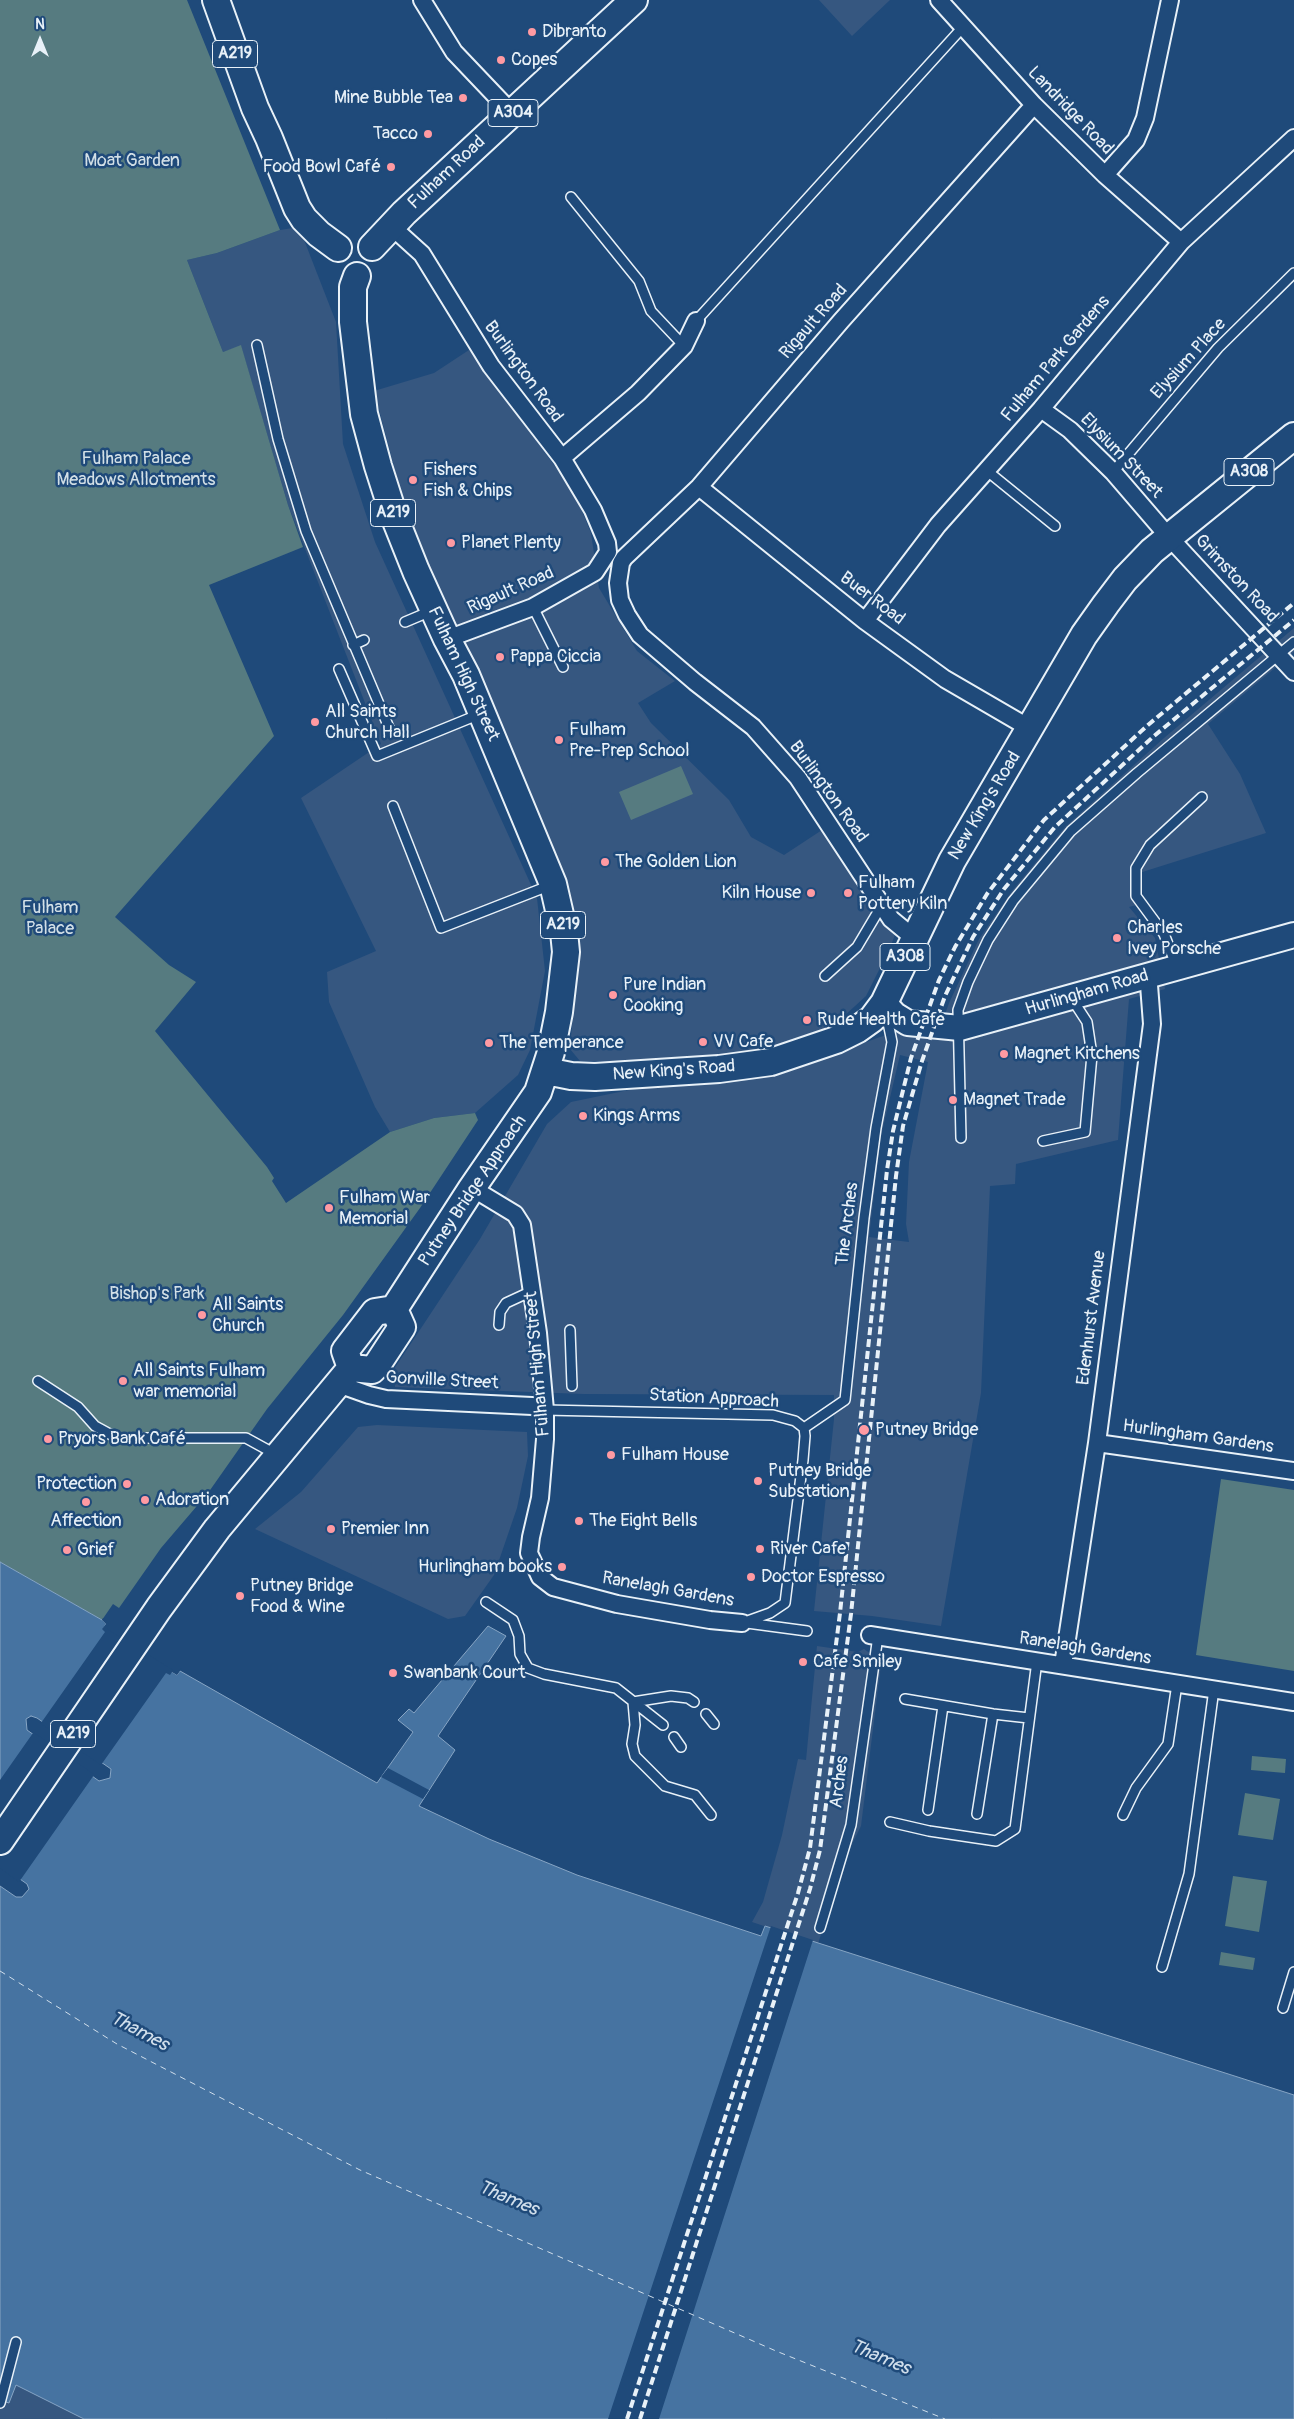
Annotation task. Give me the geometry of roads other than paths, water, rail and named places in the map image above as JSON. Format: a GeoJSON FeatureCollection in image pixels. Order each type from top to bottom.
{"type":"FeatureCollection","features":[{"type":"Feature","properties":{"kind":"main road","name":"A219"},"geometry":{"type":"LineString","coordinates":[[216,0],[255,108],[270,138],[297,208],[304,219],[319,234],[338,248]]}},
{"type":"Feature","properties":{"kind":"main road","name":"Fulham Road"},"geometry":{"type":"LineString","coordinates":[[372,247],[391,226],[634,0]]}},
{"type":"Feature","properties":{"kind":"main road"},"geometry":{"type":"LineString","coordinates":[[348,238],[368,242],[374,253],[372,266],[363,275],[350,276],[340,269],[336,258],[338,248],[341,242],[348,238]]}},
{"type":"Feature","properties":{"kind":"main road","name":"Fulham High Street"},"geometry":{"type":"LineString","coordinates":[[357,276],[352,287],[352,322],[364,414],[394,516],[447,639],[466,675],[483,714],[553,884],[564,932],[566,952],[563,990],[546,1071]]}},
{"type":"Feature","properties":{"kind":"main road","name":"New King's Road"},"geometry":{"type":"LineString","coordinates":[[546,1071],[571,1076],[602,1076],[719,1069],[771,1062],[802,1053],[858,1029],[872,1019],[884,1003],[952,861],[1031,729],[1084,635],[1125,579],[1168,536],[1294,436]]}},
{"type":"Feature","properties":{"kind":"main road","name":"Putney Bridge Approach"},"geometry":{"type":"LineString","coordinates":[[344,1376],[372,1370],[377,1365],[402,1326],[394,1309],[472,1188],[527,1111],[538,1092],[546,1071]]}},
{"type":"Feature","properties":{"kind":"main road","name":"A219"},"geometry":{"type":"LineString","coordinates":[[0,1841],[146,1628],[218,1529],[344,1376]]}},
{"type":"Feature","properties":{"kind":"street"},"geometry":{"type":"LineString","coordinates":[[422,0],[454,52],[512,113]]}},
{"type":"Feature","properties":{"kind":"street","name":"Landridge Road"},"geometry":{"type":"LineString","coordinates":[[939,0],[1034,104],[1105,176],[1181,242]]}},
{"type":"Feature","properties":{"kind":"street"},"geometry":{"type":"LineString","coordinates":[[1105,176],[1136,140],[1146,118],[1170,0]]}},
{"type":"Feature","properties":{"kind":"street","name":"Rigault Road"},"geometry":{"type":"LineString","coordinates":[[621,563],[699,487],[841,321],[1034,104]]}},
{"type":"Feature","properties":{"kind":"street","name":"Fulham Park Gardens"},"geometry":{"type":"LineString","coordinates":[[865,621],[938,525],[1041,409],[1181,242],[1294,138]]}},
{"type":"Feature","properties":{"kind":"street","name":"Burlington Road"},"geometry":{"type":"LineString","coordinates":[[391,226],[422,254],[491,366],[562,458],[601,525],[605,534],[608,552]]}},
{"type":"Feature","properties":{"kind":"street"},"geometry":{"type":"LineString","coordinates":[[562,458],[638,393],[684,346],[696,321]]}},
{"type":"Feature","properties":{"kind":"street","name":"Elysium Street"},"geometry":{"type":"LineString","coordinates":[[1041,409],[1070,430],[1113,472],[1168,536]]}},
{"type":"Feature","properties":{"kind":"street","name":"Buer Road"},"geometry":{"type":"LineString","coordinates":[[699,487],[865,621],[945,678],[1031,729]]}},
{"type":"Feature","properties":{"kind":"street","name":"Grimston Road"},"geometry":{"type":"LineString","coordinates":[[1168,536],[1294,672]]}},
{"type":"Feature","properties":{"kind":"street","name":"Rigault Road"},"geometry":{"type":"LineString","coordinates":[[447,639],[533,607],[595,572],[608,552]]}},
{"type":"Feature","properties":{"kind":"street","name":"Burlington Road"},"geometry":{"type":"LineString","coordinates":[[621,563],[618,582],[620,600],[640,636],[753,727],[798,778],[891,920],[914,938]]}},
{"type":"Feature","properties":{"kind":"street","name":"Hurlingham Road"},"geometry":{"type":"LineString","coordinates":[[884,1003],[895,1015],[908,1023],[960,1028],[1072,999],[1146,975],[1294,936]]}},
{"type":"Feature","properties":{"kind":"street","name":"Edenhurst Avenue"},"geometry":{"type":"LineString","coordinates":[[1063,1665],[1097,1443],[1152,1024],[1150,985],[1146,975]]}},
{"type":"Feature","properties":{"kind":"street","name":"Fulham High Street"},"geometry":{"type":"LineString","coordinates":[[472,1188],[515,1214],[522,1225],[532,1291],[545,1410],[540,1498],[530,1537],[529,1553],[533,1565]]}},
{"type":"Feature","properties":{"kind":"street","name":"Gonville Street"},"geometry":{"type":"LineString","coordinates":[[344,1376],[369,1395],[386,1399],[532,1406],[545,1410]]}},
{"type":"Feature","properties":{"kind":"street","name":"Hurlingham Gardens"},"geometry":{"type":"LineString","coordinates":[[1097,1443],[1294,1470]]}},
{"type":"Feature","properties":{"kind":"street","name":"Ranelagh Gardens"},"geometry":{"type":"LineString","coordinates":[[533,1565],[540,1577],[553,1586],[617,1604],[710,1620],[742,1622]]}},
{"type":"Feature","properties":{"kind":"street","name":"Ranelagh Gardens"},"geometry":{"type":"LineString","coordinates":[[874,1636],[1294,1702]]}},
{"type":"Feature","properties":{"kind":"lane"},"geometry":{"type":"LineString","coordinates":[[696,321],[964,27]]}},
{"type":"Feature","properties":{"kind":"lane"},"geometry":{"type":"LineString","coordinates":[[571,197],[639,281],[652,311],[684,346]]}},
{"type":"Feature","properties":{"kind":"lane","name":"Elysium Place"},"geometry":{"type":"LineString","coordinates":[[1113,472],[1218,348],[1294,273]]}},
{"type":"Feature","properties":{"kind":"lane"},"geometry":{"type":"LineString","coordinates":[[257,346],[278,439],[306,531],[390,730]]}},
{"type":"Feature","properties":{"kind":"lane"},"geometry":{"type":"LineString","coordinates":[[986,470],[1055,526]]}},
{"type":"Feature","properties":{"kind":"lane"},"geometry":{"type":"LineString","coordinates":[[533,607],[563,667]]}},
{"type":"Feature","properties":{"kind":"lane"},"geometry":{"type":"LineString","coordinates":[[405,622],[434,610]]}},
{"type":"Feature","properties":{"kind":"lane"},"geometry":{"type":"LineString","coordinates":[[353,645],[364,640]]}},
{"type":"Feature","properties":{"kind":"lane"},"geometry":{"type":"LineString","coordinates":[[962,1138],[958,1010],[968,982],[1003,917],[1040,866],[1071,831],[1137,773],[1294,642]]}},
{"type":"Feature","properties":{"kind":"lane"},"geometry":{"type":"LineString","coordinates":[[339,669],[377,756],[483,714]]}},
{"type":"Feature","properties":{"kind":"lane"},"geometry":{"type":"LineString","coordinates":[[1177,967],[1164,934],[1136,896],[1136,868],[1150,845],[1202,797]]}},
{"type":"Feature","properties":{"kind":"lane"},"geometry":{"type":"LineString","coordinates":[[393,806],[441,928],[553,884]]}},
{"type":"Feature","properties":{"kind":"lane"},"geometry":{"type":"LineString","coordinates":[[825,976],[857,947],[882,905]]}},
{"type":"Feature","properties":{"kind":"lane"},"geometry":{"type":"LineString","coordinates":[[1043,1141],[1085,1132],[1092,1055],[1087,1022],[1072,999]]}},
{"type":"Feature","properties":{"kind":"lane","name":"The Arches"},"geometry":{"type":"LineString","coordinates":[[804,1428],[845,1400],[876,1128],[892,1042],[884,1003]]}},
{"type":"Feature","properties":{"kind":"lane"},"geometry":{"type":"LineString","coordinates":[[499,1325],[500,1312],[506,1303],[532,1291]]}},
{"type":"Feature","properties":{"kind":"lane"},"geometry":{"type":"LineString","coordinates":[[570,1330],[572,1386]]}},
{"type":"Feature","properties":{"kind":"lane"},"geometry":{"type":"LineString","coordinates":[[38,1381],[78,1407],[95,1426],[117,1438],[246,1438],[278,1455]]}},
{"type":"Feature","properties":{"kind":"lane","name":"Station Approach"},"geometry":{"type":"LineString","coordinates":[[545,1410],[773,1415],[795,1421],[804,1428]]}},
{"type":"Feature","properties":{"kind":"lane"},"geometry":{"type":"LineString","coordinates":[[742,1622],[770,1613],[785,1603],[803,1460],[804,1428]]}},
{"type":"Feature","properties":{"kind":"lane"},"geometry":{"type":"LineString","coordinates":[[486,1602],[513,1620],[519,1636],[520,1654],[528,1668],[544,1674],[616,1688],[663,1725]]}},
{"type":"Feature","properties":{"kind":"lane","name":"Ranelagh Gardens"},"geometry":{"type":"LineString","coordinates":[[742,1622],[807,1631]]}},
{"type":"Feature","properties":{"kind":"lane","name":"Arches"},"geometry":{"type":"LineString","coordinates":[[820,1928],[851,1825],[874,1636]]}},
{"type":"Feature","properties":{"kind":"lane"},"geometry":{"type":"LineString","coordinates":[[890,1822],[929,1831],[996,1841],[1016,1828],[1037,1661]]}},
{"type":"Feature","properties":{"kind":"lane"},"geometry":{"type":"LineString","coordinates":[[1123,1815],[1136,1788],[1168,1744],[1176,1684]]}},
{"type":"Feature","properties":{"kind":"lane"},"geometry":{"type":"LineString","coordinates":[[1162,1967],[1189,1874],[1214,1689]]}},
{"type":"Feature","properties":{"kind":"lane"},"geometry":{"type":"LineString","coordinates":[[633,1702],[671,1696],[688,1698],[694,1702]]}},
{"type":"Feature","properties":{"kind":"lane"},"geometry":{"type":"LineString","coordinates":[[905,1699],[1029,1718]]}},
{"type":"Feature","properties":{"kind":"lane"},"geometry":{"type":"LineString","coordinates":[[633,1702],[635,1725],[632,1744],[635,1756],[665,1786],[695,1795],[711,1815]]}},
{"type":"Feature","properties":{"kind":"lane"},"geometry":{"type":"LineString","coordinates":[[928,1810],[942,1706]]}},
{"type":"Feature","properties":{"kind":"lane"},"geometry":{"type":"LineString","coordinates":[[706,1714],[714,1724]]}},
{"type":"Feature","properties":{"kind":"lane"},"geometry":{"type":"LineString","coordinates":[[977,1814],[993,1714]]}},
{"type":"Feature","properties":{"kind":"lane"},"geometry":{"type":"LineString","coordinates":[[674,1737],[681,1747]]}},
{"type":"Feature","properties":{"kind":"lane"},"geometry":{"type":"LineString","coordinates":[[1283,2008],[1294,1972]]}},
{"type":"Feature","properties":{"kind":"lane"},"geometry":{"type":"LineString","coordinates":[[0,2403],[16,2342]]}},
{"type":"Feature","properties":{"kind":"water","name":"Thames"},"geometry":{"type":"Polygon","coordinates":[[[0,1562],[102,1620],[106,1624],[103,1629],[177,1675],[180,1671],[377,1783],[413,1732],[398,1720],[409,1709],[414,1713],[488,1626],[506,1636],[438,1736],[455,1750],[419,1806],[489,1839],[577,1875],[761,1936],[765,1926],[1294,2095],[1294,2419],[84,2419],[16,2385],[9,2403],[0,2400],[0,1886],[16,1897],[22,1897],[29,1889],[27,1884],[0,1865],[0,1562]],[[31,1716],[26,1719],[27,1730],[99,1781],[110,1778],[111,1769],[37,1718],[31,1716]]]}},
{"type":"Feature","properties":{"kind":"railway"},"geometry":{"type":"LineString","coordinates":[[627,2419],[798,1893],[810,1848],[840,1613],[887,1170],[893,1131],[911,1058],[939,980],[955,947],[987,894],[1044,820],[1148,725],[1294,603]]}},
{"type":"Feature","properties":{"kind":"railway"},"geometry":{"type":"LineString","coordinates":[[640,2419],[810,1889],[820,1850],[851,1614],[896,1176],[903,1126],[922,1061],[945,996],[973,937],[1004,889],[1055,827],[1154,736],[1294,620]]}},
{"type":"Feature","properties":{"kind":"place","name":"Dibranto"},"geometry":{"type":"Point","coordinates":[532,32]}},
{"type":"Feature","properties":{"kind":"place","name":"Copes"},"geometry":{"type":"Point","coordinates":[501,60]}},
{"type":"Feature","properties":{"kind":"place","name":"Mine Bubble Tea"},"geometry":{"type":"Point","coordinates":[463,98]}},
{"type":"Feature","properties":{"kind":"place","name":"Tacco"},"geometry":{"type":"Point","coordinates":[428,134]}},
{"type":"Feature","properties":{"kind":"place","name":"Food Bowl Café"},"geometry":{"type":"Point","coordinates":[391,167]}},
{"type":"Feature","properties":{"kind":"place","name":"Fishers Fish & Chips"},"geometry":{"type":"Point","coordinates":[413,480]}},
{"type":"Feature","properties":{"kind":"place","name":"Planet Plenty"},"geometry":{"type":"Point","coordinates":[451,543]}},
{"type":"Feature","properties":{"kind":"place","name":"Pappa Ciccia"},"geometry":{"type":"Point","coordinates":[500,657]}},
{"type":"Feature","properties":{"kind":"place","name":"All Saints Church Hall"},"geometry":{"type":"Point","coordinates":[315,722]}},
{"type":"Feature","properties":{"kind":"place","name":"Fulham Pre-Prep School"},"geometry":{"type":"Point","coordinates":[559,740]}},
{"type":"Feature","properties":{"kind":"place","name":"The Golden Lion"},"geometry":{"type":"Point","coordinates":[605,862]}},
{"type":"Feature","properties":{"kind":"place","name":"Kiln House"},"geometry":{"type":"Point","coordinates":[811,893]}},
{"type":"Feature","properties":{"kind":"place","name":"Fulham Pottery Kiln"},"geometry":{"type":"Point","coordinates":[848,893]}},
{"type":"Feature","properties":{"kind":"place","name":"Charles Ivey Porsche"},"geometry":{"type":"Point","coordinates":[1117,938]}},
{"type":"Feature","properties":{"kind":"place","name":"Pure Indian Cooking"},"geometry":{"type":"Point","coordinates":[613,995]}},
{"type":"Feature","properties":{"kind":"place","name":"Rude Health Cafe"},"geometry":{"type":"Point","coordinates":[807,1020]}},
{"type":"Feature","properties":{"kind":"place","name":"VV Cafe"},"geometry":{"type":"Point","coordinates":[703,1042]}},
{"type":"Feature","properties":{"kind":"place","name":"The Temperance"},"geometry":{"type":"Point","coordinates":[489,1043]}},
{"type":"Feature","properties":{"kind":"place","name":"Magnet Kitchens"},"geometry":{"type":"Point","coordinates":[1004,1054]}},
{"type":"Feature","properties":{"kind":"place","name":"Magnet Trade"},"geometry":{"type":"Point","coordinates":[953,1100]}},
{"type":"Feature","properties":{"kind":"place","name":"Kings Arms"},"geometry":{"type":"Point","coordinates":[583,1116]}},
{"type":"Feature","properties":{"kind":"place","name":"Fulham War Memorial"},"geometry":{"type":"Point","coordinates":[329,1208]}},
{"type":"Feature","properties":{"kind":"place","name":"All Saints Church"},"geometry":{"type":"Point","coordinates":[202,1315]}},
{"type":"Feature","properties":{"kind":"place","name":"All Saints Fulham war memorial"},"geometry":{"type":"Point","coordinates":[123,1381]}},
{"type":"Feature","properties":{"kind":"place","name":"Putney Bridge"},"geometry":{"type":"Point","coordinates":[864,1430]}},
{"type":"Feature","properties":{"kind":"place","name":"Pryors Bank Café"},"geometry":{"type":"Point","coordinates":[48,1439]}},
{"type":"Feature","properties":{"kind":"place","name":"Fulham House"},"geometry":{"type":"Point","coordinates":[611,1455]}},
{"type":"Feature","properties":{"kind":"place","name":"Putney Bridge Substation"},"geometry":{"type":"Point","coordinates":[758,1481]}},
{"type":"Feature","properties":{"kind":"place","name":"Protection"},"geometry":{"type":"Point","coordinates":[127,1484]}},
{"type":"Feature","properties":{"kind":"place","name":"Adoration"},"geometry":{"type":"Point","coordinates":[145,1500]}},
{"type":"Feature","properties":{"kind":"place","name":"Affection"},"geometry":{"type":"Point","coordinates":[86,1502]}},
{"type":"Feature","properties":{"kind":"place","name":"The Eight Bells"},"geometry":{"type":"Point","coordinates":[579,1521]}},
{"type":"Feature","properties":{"kind":"place","name":"Premier Inn"},"geometry":{"type":"Point","coordinates":[331,1529]}},
{"type":"Feature","properties":{"kind":"place","name":"River Cafe"},"geometry":{"type":"Point","coordinates":[760,1549]}},
{"type":"Feature","properties":{"kind":"place","name":"Grief"},"geometry":{"type":"Point","coordinates":[67,1550]}},
{"type":"Feature","properties":{"kind":"place","name":"Hurlingham books"},"geometry":{"type":"Point","coordinates":[562,1567]}},
{"type":"Feature","properties":{"kind":"place","name":"Doctor Espresso"},"geometry":{"type":"Point","coordinates":[751,1577]}},
{"type":"Feature","properties":{"kind":"place","name":"Putney Bridge Food & Wine"},"geometry":{"type":"Point","coordinates":[240,1596]}},
{"type":"Feature","properties":{"kind":"place","name":"Cafe Smiley"},"geometry":{"type":"Point","coordinates":[803,1662]}},
{"type":"Feature","properties":{"kind":"place","name":"Swanbank Court"},"geometry":{"type":"Point","coordinates":[393,1673]}},
{"type":"Feature","properties":{"kind":"park label","name":"Moat Garden"},"geometry":{"type":"Point","coordinates":[132,161]}},
{"type":"Feature","properties":{"kind":"park label","name":"Fulham Palace Meadows Allotments"},"geometry":{"type":"Point","coordinates":[136,469]}},
{"type":"Feature","properties":{"kind":"park label","name":"Fulham Palace"},"geometry":{"type":"Point","coordinates":[50,918]}},
{"type":"Feature","properties":{"kind":"park label","name":"Bishop's Park"},"geometry":{"type":"Point","coordinates":[157,1294]}}]}
